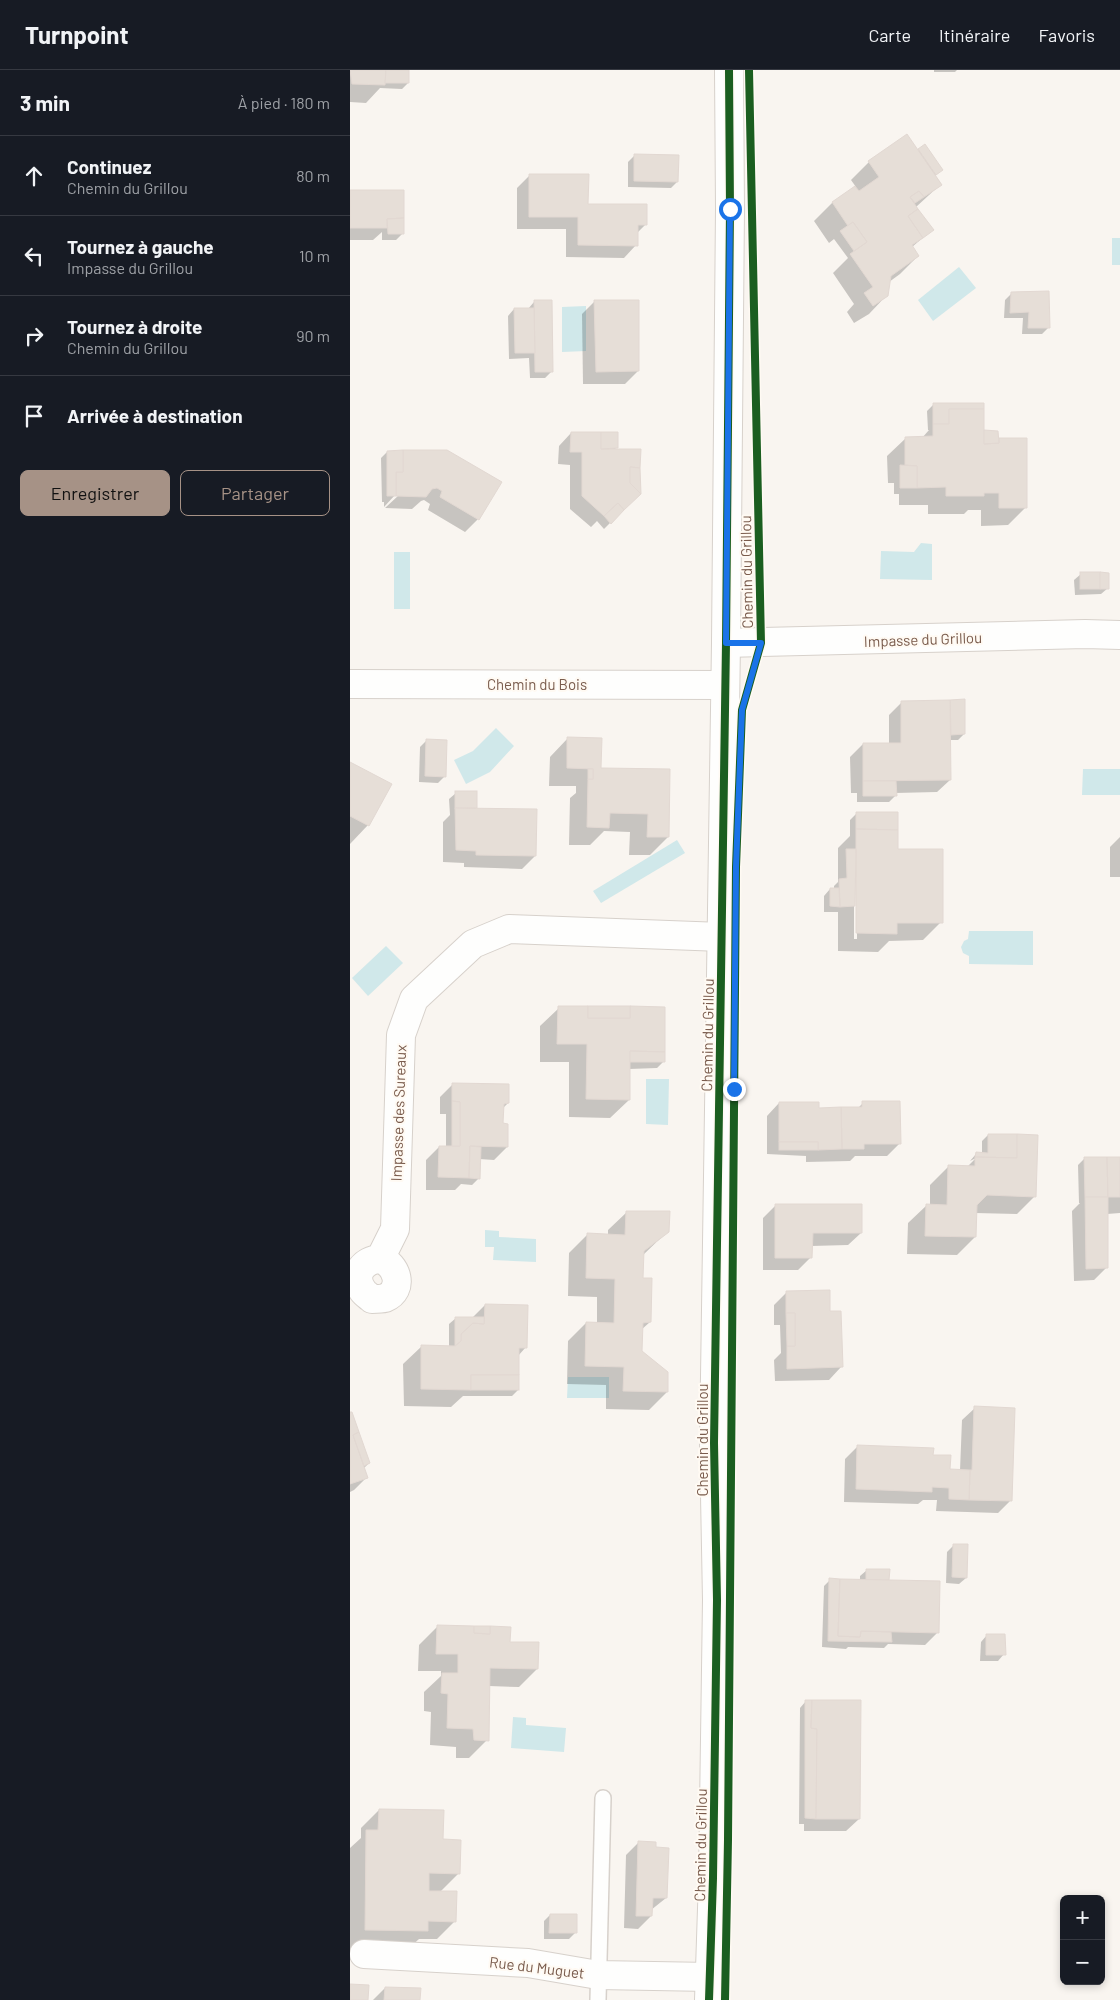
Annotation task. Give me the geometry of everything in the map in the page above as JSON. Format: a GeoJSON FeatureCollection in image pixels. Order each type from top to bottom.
{"type":"FeatureCollection","features":[{"type":"Feature","properties":{"kind":"street","name":"Chemin du Grillou"},"geometry":{"type":"LineString","coordinates":[[709,1989],[714,1878],[716,1659],[714,1443],[726,643],[730,209],[729,70]]}},
{"type":"Feature","properties":{"kind":"street","name":"Impasse du Grillou"},"geometry":{"type":"LineString","coordinates":[[726,643],[1084,634],[1120,635]]}},
{"type":"Feature","properties":{"kind":"street","name":"Chemin du Bois"},"geometry":{"type":"LineString","coordinates":[[350,684],[725,685]]}},
{"type":"Feature","properties":{"kind":"street","name":"Impasse des Sureaux"},"geometry":{"type":"LineString","coordinates":[[380,1259],[395,1229],[400,1035],[414,999],[473,944],[510,929],[722,937]]}},
{"type":"Feature","properties":{"kind":"street","name":"Rue du Muguet"},"geometry":{"type":"LineString","coordinates":[[364,1954],[528,1963],[598,1988],[709,1989]]}},
{"type":"Feature","properties":{"kind":"lane"},"geometry":{"type":"LineString","coordinates":[[598,1988],[603,1798]]}},
{"type":"Feature","properties":{"kind":"water"},"geometry":{"type":"Polygon","coordinates":[[[1112,238],[1120,238],[1120,265],[1112,265],[1112,238]]]}},
{"type":"Feature","properties":{"kind":"water"},"geometry":{"type":"Polygon","coordinates":[[[959,267],[976,288],[933,321],[918,300],[959,267]]]}},
{"type":"Feature","properties":{"kind":"water"},"geometry":{"type":"Polygon","coordinates":[[[586,306],[586,351],[562,352],[562,307],[586,306]]]}},
{"type":"Feature","properties":{"kind":"water"},"geometry":{"type":"Polygon","coordinates":[[[921,543],[932,544],[932,580],[880,579],[881,551],[914,552],[921,543]]]}},
{"type":"Feature","properties":{"kind":"water"},"geometry":{"type":"Polygon","coordinates":[[[394,552],[410,552],[410,609],[394,609],[394,552]]]}},
{"type":"Feature","properties":{"kind":"water"},"geometry":{"type":"Polygon","coordinates":[[[496,728],[514,746],[490,772],[466,784],[454,760],[473,751],[496,728]]]}},
{"type":"Feature","properties":{"kind":"water"},"geometry":{"type":"Polygon","coordinates":[[[1083,769],[1120,769],[1120,795],[1082,795],[1083,769]]]}},
{"type":"Feature","properties":{"kind":"water"},"geometry":{"type":"Polygon","coordinates":[[[677,840],[685,853],[601,903],[593,891],[677,840]]]}},
{"type":"Feature","properties":{"kind":"water"},"geometry":{"type":"Polygon","coordinates":[[[969,931],[1033,931],[1033,965],[969,964],[969,956],[963,953],[961,947],[964,941],[968,939],[969,931]]]}},
{"type":"Feature","properties":{"kind":"water"},"geometry":{"type":"Polygon","coordinates":[[[386,946],[403,963],[368,996],[352,978],[386,946]]]}},
{"type":"Feature","properties":{"kind":"water"},"geometry":{"type":"Polygon","coordinates":[[[646,1079],[669,1079],[668,1125],[646,1124],[646,1079]]]}},
{"type":"Feature","properties":{"kind":"water"},"geometry":{"type":"Polygon","coordinates":[[[485,1230],[499,1231],[499,1237],[536,1239],[536,1262],[493,1260],[494,1247],[485,1247],[485,1230]]]}},
{"type":"Feature","properties":{"kind":"water"},"geometry":{"type":"Polygon","coordinates":[[[568,1377],[609,1377],[609,1398],[567,1398],[568,1377]]]}},
{"type":"Feature","properties":{"kind":"water"},"geometry":{"type":"Polygon","coordinates":[[[513,1717],[526,1718],[526,1725],[566,1728],[564,1752],[511,1748],[513,1717]]]}},
{"type":"Feature","properties":{"kind":"building"},"geometry":{"type":"Polygon","coordinates":[[[350,70],[386,70],[385,85],[352,84],[350,70]]]}},
{"type":"Feature","properties":{"kind":"building"},"geometry":{"type":"Polygon","coordinates":[[[386,70],[409,70],[409,83],[385,83],[386,70]]]}},
{"type":"Feature","properties":{"kind":"building"},"geometry":{"type":"Polygon","coordinates":[[[907,134],[942,185],[924,197],[919,191],[910,197],[918,209],[908,216],[923,238],[912,245],[919,256],[891,276],[888,296],[873,306],[864,293],[873,287],[850,254],[867,242],[853,222],[848,226],[832,202],[855,186],[859,191],[879,177],[868,161],[907,134]]]}},
{"type":"Feature","properties":{"kind":"building"},"geometry":{"type":"Polygon","coordinates":[[[925,144],[943,170],[936,175],[918,149],[925,144]]]}},
{"type":"Feature","properties":{"kind":"building"},"geometry":{"type":"Polygon","coordinates":[[[634,154],[679,155],[678,182],[634,181],[634,154]]]}},
{"type":"Feature","properties":{"kind":"building"},"geometry":{"type":"Polygon","coordinates":[[[529,174],[589,174],[588,204],[647,204],[647,225],[638,225],[638,246],[578,245],[578,217],[529,217],[529,174]]]}},
{"type":"Feature","properties":{"kind":"building"},"geometry":{"type":"Polygon","coordinates":[[[350,190],[404,190],[404,218],[387,219],[387,228],[350,228],[350,190]]]}},
{"type":"Feature","properties":{"kind":"building"},"geometry":{"type":"Polygon","coordinates":[[[919,191],[924,197],[915,203],[910,197],[919,191]]]}},
{"type":"Feature","properties":{"kind":"building"},"geometry":{"type":"Polygon","coordinates":[[[918,209],[934,230],[923,238],[908,216],[918,209]]]}},
{"type":"Feature","properties":{"kind":"building"},"geometry":{"type":"Polygon","coordinates":[[[404,218],[404,234],[388,234],[387,219],[404,218]]]}},
{"type":"Feature","properties":{"kind":"building"},"geometry":{"type":"Polygon","coordinates":[[[853,222],[867,242],[854,251],[840,231],[853,222]]]}},
{"type":"Feature","properties":{"kind":"building"},"geometry":{"type":"Polygon","coordinates":[[[1049,291],[1050,328],[1028,328],[1029,312],[1010,313],[1011,292],[1049,291]]]}},
{"type":"Feature","properties":{"kind":"building"},"geometry":{"type":"Polygon","coordinates":[[[534,300],[552,300],[553,372],[535,372],[534,300]]]}},
{"type":"Feature","properties":{"kind":"building"},"geometry":{"type":"Polygon","coordinates":[[[594,300],[639,300],[639,371],[596,372],[594,300]]]}},
{"type":"Feature","properties":{"kind":"building"},"geometry":{"type":"Polygon","coordinates":[[[514,308],[534,308],[535,353],[515,353],[514,308]]]}},
{"type":"Feature","properties":{"kind":"building"},"geometry":{"type":"Polygon","coordinates":[[[933,403],[984,403],[984,409],[949,409],[949,424],[933,424],[933,403]]]}},
{"type":"Feature","properties":{"kind":"building"},"geometry":{"type":"Polygon","coordinates":[[[949,409],[984,409],[984,444],[999,443],[999,438],[1027,438],[1027,508],[999,508],[999,493],[984,493],[984,496],[946,496],[946,487],[917,488],[917,466],[905,465],[905,437],[933,436],[933,424],[949,424],[949,409]]]}},
{"type":"Feature","properties":{"kind":"building"},"geometry":{"type":"Polygon","coordinates":[[[984,430],[998,431],[999,443],[984,444],[984,430]]]}},
{"type":"Feature","properties":{"kind":"building"},"geometry":{"type":"Polygon","coordinates":[[[571,432],[601,432],[601,449],[641,449],[640,468],[630,467],[630,483],[641,494],[624,510],[618,503],[604,516],[582,496],[582,452],[570,452],[571,432]]]}},
{"type":"Feature","properties":{"kind":"building"},"geometry":{"type":"Polygon","coordinates":[[[601,432],[618,432],[618,448],[601,449],[601,432]]]}},
{"type":"Feature","properties":{"kind":"building"},"geometry":{"type":"Polygon","coordinates":[[[403,450],[447,450],[502,482],[479,520],[440,497],[442,491],[437,488],[432,489],[426,497],[396,496],[396,472],[403,472],[403,450]]]}},
{"type":"Feature","properties":{"kind":"building"},"geometry":{"type":"Polygon","coordinates":[[[403,450],[403,472],[396,472],[396,496],[387,496],[387,451],[403,450]]]}},
{"type":"Feature","properties":{"kind":"building"},"geometry":{"type":"Polygon","coordinates":[[[900,465],[917,466],[917,488],[900,488],[900,465]]]}},
{"type":"Feature","properties":{"kind":"building"},"geometry":{"type":"Polygon","coordinates":[[[630,467],[640,468],[641,494],[630,483],[630,467]]]}},
{"type":"Feature","properties":{"kind":"building"},"geometry":{"type":"Polygon","coordinates":[[[618,503],[624,510],[611,524],[604,516],[618,503]]]}},
{"type":"Feature","properties":{"kind":"building"},"geometry":{"type":"Polygon","coordinates":[[[1080,572],[1100,572],[1100,589],[1080,589],[1080,572]]]}},
{"type":"Feature","properties":{"kind":"building"},"geometry":{"type":"Polygon","coordinates":[[[1100,572],[1109,573],[1109,589],[1100,589],[1100,572]]]}},
{"type":"Feature","properties":{"kind":"building"},"geometry":{"type":"Polygon","coordinates":[[[965,699],[965,734],[951,735],[950,700],[965,699]]]}},
{"type":"Feature","properties":{"kind":"building"},"geometry":{"type":"Polygon","coordinates":[[[950,700],[951,780],[863,781],[863,743],[901,743],[901,701],[950,700]]]}},
{"type":"Feature","properties":{"kind":"building"},"geometry":{"type":"Polygon","coordinates":[[[567,737],[602,738],[601,768],[670,769],[669,837],[647,837],[648,814],[610,813],[609,828],[587,827],[588,779],[593,779],[593,769],[567,768],[567,737]]]}},
{"type":"Feature","properties":{"kind":"building"},"geometry":{"type":"Polygon","coordinates":[[[426,739],[447,740],[446,777],[425,776],[426,739]]]}},
{"type":"Feature","properties":{"kind":"building"},"geometry":{"type":"Polygon","coordinates":[[[350,762],[392,784],[369,826],[350,816],[350,762]]]}},
{"type":"Feature","properties":{"kind":"building"},"geometry":{"type":"Polygon","coordinates":[[[588,769],[593,769],[593,779],[588,779],[588,769]]]}},
{"type":"Feature","properties":{"kind":"building"},"geometry":{"type":"Polygon","coordinates":[[[863,781],[896,781],[897,796],[863,796],[863,781]]]}},
{"type":"Feature","properties":{"kind":"building"},"geometry":{"type":"Polygon","coordinates":[[[455,791],[477,791],[477,808],[455,808],[455,791]]]}},
{"type":"Feature","properties":{"kind":"building"},"geometry":{"type":"Polygon","coordinates":[[[455,808],[537,809],[536,856],[476,855],[476,851],[456,850],[455,808]]]}},
{"type":"Feature","properties":{"kind":"building"},"geometry":{"type":"Polygon","coordinates":[[[856,812],[898,812],[898,830],[856,829],[856,812]]]}},
{"type":"Feature","properties":{"kind":"building"},"geometry":{"type":"Polygon","coordinates":[[[856,829],[898,830],[898,849],[943,849],[943,923],[897,923],[897,934],[856,933],[856,829]]]}},
{"type":"Feature","properties":{"kind":"building"},"geometry":{"type":"Polygon","coordinates":[[[846,849],[856,849],[855,906],[840,907],[839,879],[847,878],[846,849]]]}},
{"type":"Feature","properties":{"kind":"building"},"geometry":{"type":"Polygon","coordinates":[[[830,888],[839,888],[840,907],[830,906],[830,888]]]}},
{"type":"Feature","properties":{"kind":"building"},"geometry":{"type":"Polygon","coordinates":[[[558,1006],[588,1006],[588,1018],[630,1018],[630,1006],[665,1007],[665,1052],[630,1051],[630,1100],[586,1099],[587,1044],[557,1044],[558,1006]]]}},
{"type":"Feature","properties":{"kind":"building"},"geometry":{"type":"Polygon","coordinates":[[[588,1006],[630,1006],[630,1018],[588,1018],[588,1006]]]}},
{"type":"Feature","properties":{"kind":"building"},"geometry":{"type":"Polygon","coordinates":[[[630,1051],[665,1052],[665,1062],[630,1062],[630,1051]]]}},
{"type":"Feature","properties":{"kind":"building"},"geometry":{"type":"Polygon","coordinates":[[[452,1083],[509,1084],[509,1103],[504,1104],[503,1123],[508,1124],[508,1147],[470,1146],[469,1178],[438,1177],[439,1146],[460,1146],[460,1102],[452,1101],[452,1083]]]}},
{"type":"Feature","properties":{"kind":"building"},"geometry":{"type":"Polygon","coordinates":[[[452,1101],[460,1102],[460,1146],[452,1146],[452,1101]]]}},
{"type":"Feature","properties":{"kind":"building"},"geometry":{"type":"Polygon","coordinates":[[[862,1101],[900,1101],[901,1144],[864,1144],[864,1149],[842,1149],[841,1107],[862,1107],[862,1101]]]}},
{"type":"Feature","properties":{"kind":"building"},"geometry":{"type":"Polygon","coordinates":[[[779,1102],[819,1102],[819,1108],[841,1107],[842,1149],[818,1150],[818,1142],[779,1142],[779,1102]]]}},
{"type":"Feature","properties":{"kind":"building"},"geometry":{"type":"Polygon","coordinates":[[[988,1134],[1017,1134],[1017,1158],[975,1157],[976,1152],[988,1153],[988,1134]]]}},
{"type":"Feature","properties":{"kind":"building"},"geometry":{"type":"Polygon","coordinates":[[[1017,1134],[1038,1135],[1036,1197],[987,1195],[977,1205],[976,1237],[925,1236],[926,1204],[947,1205],[948,1165],[975,1166],[975,1157],[1017,1158],[1017,1134]]]}},
{"type":"Feature","properties":{"kind":"building"},"geometry":{"type":"Polygon","coordinates":[[[779,1142],[818,1142],[818,1150],[779,1150],[779,1142]]]}},
{"type":"Feature","properties":{"kind":"building"},"geometry":{"type":"Polygon","coordinates":[[[470,1146],[481,1147],[480,1179],[469,1178],[470,1146]]]}},
{"type":"Feature","properties":{"kind":"building"},"geometry":{"type":"Polygon","coordinates":[[[1084,1157],[1107,1157],[1108,1197],[1085,1197],[1084,1157]]]}},
{"type":"Feature","properties":{"kind":"building"},"geometry":{"type":"Polygon","coordinates":[[[1107,1157],[1120,1157],[1120,1197],[1108,1197],[1107,1157]]]}},
{"type":"Feature","properties":{"kind":"building"},"geometry":{"type":"Polygon","coordinates":[[[1085,1197],[1108,1197],[1108,1268],[1086,1269],[1085,1197]]]}},
{"type":"Feature","properties":{"kind":"building"},"geometry":{"type":"Polygon","coordinates":[[[775,1204],[862,1204],[862,1233],[813,1233],[812,1258],[775,1258],[775,1204]]]}},
{"type":"Feature","properties":{"kind":"building"},"geometry":{"type":"Polygon","coordinates":[[[626,1211],[670,1211],[669,1232],[644,1251],[643,1278],[652,1278],[651,1322],[643,1323],[642,1351],[668,1372],[668,1392],[623,1391],[624,1367],[585,1366],[586,1322],[614,1323],[615,1279],[586,1278],[587,1233],[625,1235],[626,1211]]]}},
{"type":"Feature","properties":{"kind":"building"},"geometry":{"type":"Polygon","coordinates":[[[830,1290],[830,1311],[841,1311],[843,1367],[787,1369],[787,1346],[795,1346],[795,1313],[786,1313],[786,1291],[830,1290]]]}},
{"type":"Feature","properties":{"kind":"building"},"geometry":{"type":"Polygon","coordinates":[[[485,1304],[528,1305],[527,1348],[519,1348],[519,1375],[471,1375],[471,1390],[421,1389],[421,1345],[455,1346],[461,1341],[461,1334],[473,1323],[484,1324],[485,1304]]]}},
{"type":"Feature","properties":{"kind":"building"},"geometry":{"type":"Polygon","coordinates":[[[786,1313],[795,1313],[795,1346],[787,1346],[786,1313]]]}},
{"type":"Feature","properties":{"kind":"building"},"geometry":{"type":"Polygon","coordinates":[[[455,1317],[484,1317],[484,1324],[473,1323],[461,1334],[461,1341],[455,1346],[455,1317]]]}},
{"type":"Feature","properties":{"kind":"building"},"geometry":{"type":"Polygon","coordinates":[[[471,1375],[519,1375],[519,1390],[471,1390],[471,1375]]]}},
{"type":"Feature","properties":{"kind":"building"},"geometry":{"type":"Polygon","coordinates":[[[974,1406],[1015,1408],[1012,1501],[969,1500],[974,1406]]]}},
{"type":"Feature","properties":{"kind":"building"},"geometry":{"type":"Polygon","coordinates":[[[350,1412],[352,1412],[359,1432],[353,1435],[368,1478],[350,1484],[350,1412]]]}},
{"type":"Feature","properties":{"kind":"building"},"geometry":{"type":"Polygon","coordinates":[[[359,1432],[370,1463],[364,1466],[353,1435],[359,1432]]]}},
{"type":"Feature","properties":{"kind":"building"},"geometry":{"type":"Polygon","coordinates":[[[857,1445],[934,1448],[933,1455],[951,1455],[950,1469],[970,1470],[969,1500],[949,1499],[949,1488],[932,1487],[932,1492],[856,1489],[857,1445]]]}},
{"type":"Feature","properties":{"kind":"building"},"geometry":{"type":"Polygon","coordinates":[[[953,1544],[968,1544],[967,1578],[952,1577],[953,1544]]]}},
{"type":"Feature","properties":{"kind":"building"},"geometry":{"type":"Polygon","coordinates":[[[866,1569],[890,1569],[889,1580],[866,1580],[866,1569]]]}},
{"type":"Feature","properties":{"kind":"building"},"geometry":{"type":"Polygon","coordinates":[[[829,1578],[840,1579],[838,1636],[860,1637],[861,1631],[891,1632],[892,1642],[828,1641],[829,1578]]]}},
{"type":"Feature","properties":{"kind":"building"},"geometry":{"type":"Polygon","coordinates":[[[840,1579],[940,1581],[939,1633],[861,1631],[860,1637],[838,1636],[840,1579]]]}},
{"type":"Feature","properties":{"kind":"building"},"geometry":{"type":"Polygon","coordinates":[[[437,1625],[474,1626],[474,1633],[490,1634],[490,1626],[511,1627],[510,1642],[539,1642],[538,1669],[490,1668],[489,1741],[474,1740],[473,1729],[447,1728],[448,1694],[441,1693],[442,1673],[458,1673],[458,1654],[436,1654],[437,1625]]]}},
{"type":"Feature","properties":{"kind":"building"},"geometry":{"type":"Polygon","coordinates":[[[474,1626],[490,1626],[490,1634],[474,1633],[474,1626]]]}},
{"type":"Feature","properties":{"kind":"building"},"geometry":{"type":"Polygon","coordinates":[[[986,1634],[1005,1634],[1006,1655],[986,1655],[986,1634]]]}},
{"type":"Feature","properties":{"kind":"building"},"geometry":{"type":"Polygon","coordinates":[[[805,1700],[812,1700],[811,1728],[817,1729],[816,1819],[805,1818],[805,1700]]]}},
{"type":"Feature","properties":{"kind":"building"},"geometry":{"type":"Polygon","coordinates":[[[812,1700],[861,1700],[860,1819],[816,1819],[817,1729],[811,1728],[812,1700]]]}},
{"type":"Feature","properties":{"kind":"building"},"geometry":{"type":"Polygon","coordinates":[[[379,1809],[444,1810],[443,1839],[461,1840],[460,1874],[429,1873],[429,1891],[457,1891],[456,1922],[428,1921],[428,1931],[365,1930],[366,1830],[378,1830],[379,1809]]]}},
{"type":"Feature","properties":{"kind":"building"},"geometry":{"type":"Polygon","coordinates":[[[638,1841],[656,1842],[656,1847],[669,1848],[667,1898],[653,1898],[652,1916],[636,1916],[638,1841]]]}},
{"type":"Feature","properties":{"kind":"building"},"geometry":{"type":"Polygon","coordinates":[[[550,1914],[577,1914],[577,1933],[549,1933],[550,1914]]]}},
{"type":"Feature","properties":{"kind":"building"},"geometry":{"type":"Polygon","coordinates":[[[350,1984],[369,1985],[368,2000],[350,2000],[350,1984]]]}},
{"type":"Feature","properties":{"kind":"building"},"geometry":{"type":"Polygon","coordinates":[[[385,1987],[421,1988],[420,2000],[384,2000],[385,1987]]]}},
{"type":"Feature","properties":{"kind":"cycle path"},"geometry":{"type":"LineString","coordinates":[[709,2000],[713,1878],[717,1600],[714,1443],[726,643],[730,209],[729,70]]}},
{"type":"Feature","properties":{"kind":"cycle path"},"geometry":{"type":"LineString","coordinates":[[725,2000],[736,867],[742,710],[761,643],[749,70]]}},
{"type":"Feature","properties":{"kind":"route"},"geometry":{"type":"LineString","coordinates":[[730,209],[726,643],[761,643],[742,710],[736,867],[734,1089]]}}]}
